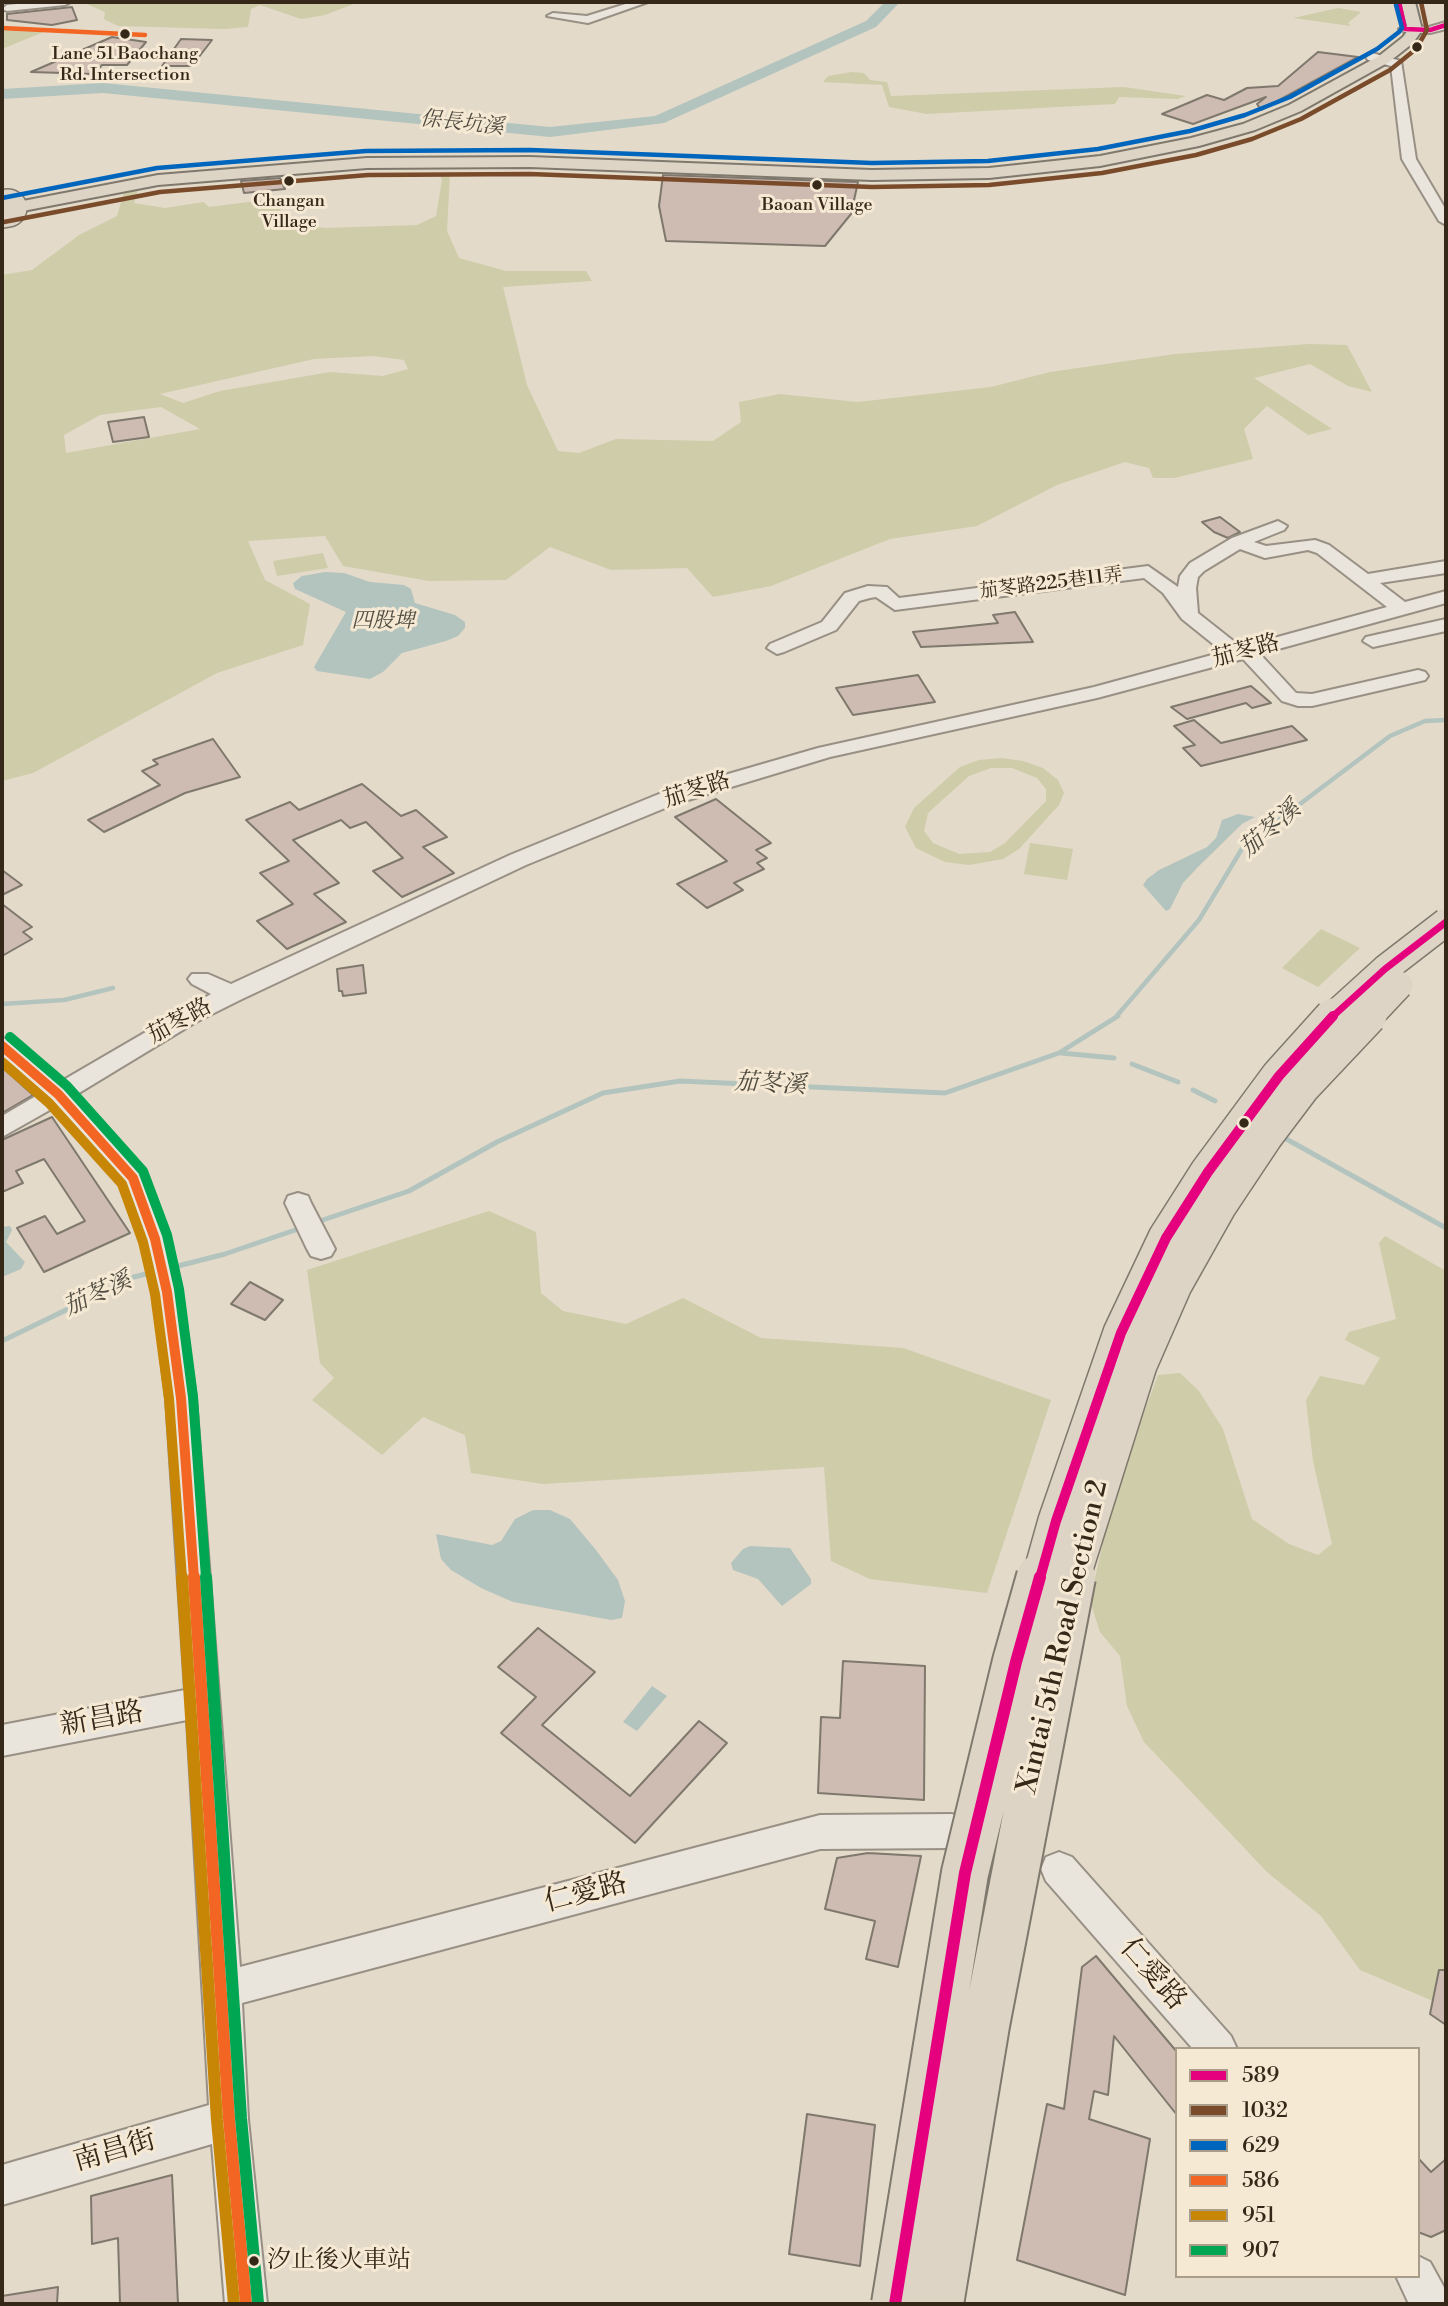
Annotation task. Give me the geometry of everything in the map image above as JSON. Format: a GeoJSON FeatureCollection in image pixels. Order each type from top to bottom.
{"type":"FeatureCollection","features":[{"type":"Feature","properties":{"kind":"main road"},"geometry":{"type":"LineString","coordinates":[[1399,2],[1410,30]]}},
{"type":"Feature","properties":{"kind":"main road"},"geometry":{"type":"LineString","coordinates":[[1408,2],[1410,30]]}},
{"type":"Feature","properties":{"kind":"main road"},"geometry":{"type":"LineString","coordinates":[[3,208],[158,180],[367,163],[530,162],[872,175],[1046,168],[1165,150],[1249,127],[1295,108],[1378,58],[1410,30]]}},
{"type":"Feature","properties":{"kind":"main road","name":"Xintai 5th Road Section 2"},"geometry":{"type":"LineString","coordinates":[[895,2304],[965,1872],[1016,1662],[1048,1547],[1076,1457],[1121,1334],[1166,1238],[1208,1172],[1279,1076],[1334,1015],[1385,969],[1446,922]]}},
{"type":"Feature","properties":{"kind":"main road","name":"Xintai 5th Road Section 2"},"geometry":{"type":"LineString","coordinates":[[940,2304],[1000,1945],[1051,1675],[1077,1555],[1139,1365],[1174,1285],[1219,1205],[1265,1136],[1302,1087],[1347,1037],[1394,989],[1446,949]]}},
{"type":"Feature","properties":{"kind":"street"},"geometry":{"type":"LineString","coordinates":[[7,8],[65,2]]}},
{"type":"Feature","properties":{"kind":"street"},"geometry":{"type":"LineString","coordinates":[[552,16],[588,20],[642,2]]}},
{"type":"Feature","properties":{"kind":"street"},"geometry":{"type":"LineString","coordinates":[[1410,30],[1446,25]]}},
{"type":"Feature","properties":{"kind":"street"},"geometry":{"type":"LineString","coordinates":[[1378,58],[1395,61],[1409,159],[1446,221]]}},
{"type":"Feature","properties":{"kind":"street"},"geometry":{"type":"LineString","coordinates":[[1278,526],[1238,542],[1197,567],[1189,576],[1189,615],[1243,653],[1289,697],[1312,700],[1418,676]]}},
{"type":"Feature","properties":{"kind":"street"},"geometry":{"type":"LineString","coordinates":[[1238,542],[1265,552],[1309,544],[1323,550],[1402,609]]}},
{"type":"Feature","properties":{"kind":"street"},"geometry":{"type":"LineString","coordinates":[[1364,580],[1446,567]]}},
{"type":"Feature","properties":{"kind":"street","name":"茄苳路225巷11弄"},"geometry":{"type":"LineString","coordinates":[[777,648],[829,626],[852,597],[880,591],[895,604],[1067,580],[1148,572],[1170,589],[1189,615]]}},
{"type":"Feature","properties":{"kind":"street","name":"茄苳路"},"geometry":{"type":"LineString","coordinates":[[2,1128],[187,1016],[231,993],[518,860],[667,799],[825,752],[1097,692],[1446,597]]}},
{"type":"Feature","properties":{"kind":"street"},"geometry":{"type":"LineString","coordinates":[[1373,641],[1446,625]]}},
{"type":"Feature","properties":{"kind":"street"},"geometry":{"type":"LineString","coordinates":[[200,979],[231,993]]}},
{"type":"Feature","properties":{"kind":"street"},"geometry":{"type":"LineString","coordinates":[[2,1046],[58,1094],[133,1178],[157,1247],[165,1286],[181,1398],[223,1990],[229,2119],[246,2304]]}},
{"type":"Feature","properties":{"kind":"street"},"geometry":{"type":"LineString","coordinates":[[298,1203],[321,1249]]}},
{"type":"Feature","properties":{"kind":"street","name":"新昌路"},"geometry":{"type":"LineString","coordinates":[[2,1741],[203,1702]]}},
{"type":"Feature","properties":{"kind":"street","name":"仁愛路"},"geometry":{"type":"LineString","coordinates":[[223,1990],[820,1832],[953,1831]]}},
{"type":"Feature","properties":{"kind":"street","name":"仁愛路"},"geometry":{"type":"LineString","coordinates":[[1059,1869],[1216,2047]]}},
{"type":"Feature","properties":{"kind":"street","name":"南昌街"},"geometry":{"type":"LineString","coordinates":[[2,2185],[229,2119]]}},
{"type":"Feature","properties":{"kind":"street"},"geometry":{"type":"LineString","coordinates":[[1417,2278],[1431,2304]]}},
{"type":"Feature","properties":{"kind":"shaded area"},"geometry":{"type":"Polygon","coordinates":[[[82,2],[359,2],[325,15],[301,19],[260,5],[251,9],[248,27],[224,29],[118,26],[104,19],[105,12],[82,2]]]}},
{"type":"Feature","properties":{"kind":"shaded area"},"geometry":{"type":"Polygon","coordinates":[[[1338,8],[1361,12],[1348,23],[1351,26],[1293,18],[1338,8]]]}},
{"type":"Feature","properties":{"kind":"shaded area"},"geometry":{"type":"Polygon","coordinates":[[[2,31],[46,31],[2,49],[2,31]]]}},
{"type":"Feature","properties":{"kind":"shaded area"},"geometry":{"type":"Polygon","coordinates":[[[864,73],[870,80],[887,82],[891,96],[1124,87],[1186,96],[1178,99],[1119,97],[1115,104],[927,114],[889,107],[882,85],[823,82],[828,76],[864,73]]]}},
{"type":"Feature","properties":{"kind":"shaded area"},"geometry":{"type":"Polygon","coordinates":[[[439,173],[450,173],[447,231],[459,258],[506,271],[586,271],[592,281],[503,287],[527,385],[558,451],[579,453],[616,439],[713,441],[741,422],[739,402],[780,394],[858,402],[991,387],[1050,372],[1175,354],[1309,344],[1347,345],[1372,392],[1348,386],[1310,364],[1254,378],[1332,429],[1308,435],[1267,406],[1244,429],[1253,459],[1174,478],[1153,478],[1149,468],[1125,462],[1057,485],[977,526],[890,539],[771,586],[713,597],[687,568],[611,570],[550,547],[506,580],[429,581],[343,566],[325,536],[248,541],[265,580],[310,604],[303,645],[217,673],[33,773],[2,781],[2,275],[32,270],[79,235],[117,216],[124,192],[138,190],[134,203],[165,208],[204,202],[209,207],[280,198],[280,209],[285,223],[325,228],[417,225],[436,216],[442,180],[439,173]],[[373,356],[314,359],[160,394],[183,403],[220,391],[330,372],[383,376],[408,369],[404,360],[373,356]],[[161,407],[100,415],[64,435],[66,453],[200,429],[161,407]]]}},
{"type":"Feature","properties":{"kind":"shaded area"},"geometry":{"type":"Polygon","coordinates":[[[323,553],[328,568],[277,576],[273,561],[323,553]]]}},
{"type":"Feature","properties":{"kind":"shaded area"},"geometry":{"type":"Polygon","coordinates":[[[1001,758],[1023,761],[1043,768],[1058,780],[1064,793],[1059,805],[1019,849],[1003,859],[969,865],[945,862],[916,848],[905,827],[914,808],[960,767],[979,760],[1001,758]],[[991,768],[969,776],[928,813],[924,831],[933,843],[959,854],[990,852],[1005,843],[1046,801],[1046,789],[1037,778],[1012,768],[991,768]]]}},
{"type":"Feature","properties":{"kind":"shaded area"},"geometry":{"type":"Polygon","coordinates":[[[1030,843],[1073,849],[1067,880],[1024,874],[1030,843]]]}},
{"type":"Feature","properties":{"kind":"shaded area"},"geometry":{"type":"Polygon","coordinates":[[[1321,929],[1360,948],[1318,987],[1282,968],[1321,929]]]}},
{"type":"Feature","properties":{"kind":"shaded area"},"geometry":{"type":"Polygon","coordinates":[[[489,1211],[536,1232],[541,1293],[563,1311],[626,1324],[683,1298],[761,1338],[903,1348],[1051,1400],[987,1593],[870,1579],[831,1561],[824,1467],[543,1484],[471,1473],[465,1435],[423,1417],[382,1455],[312,1400],[334,1378],[320,1363],[307,1270],[489,1211]]]}},
{"type":"Feature","properties":{"kind":"shaded area"},"geometry":{"type":"Polygon","coordinates":[[[1385,1236],[1446,1271],[1446,1994],[1435,1991],[1433,2001],[1360,1970],[1321,1916],[1267,1872],[1144,1742],[1127,1706],[1120,1656],[1100,1632],[1090,1601],[1113,1496],[1158,1375],[1180,1373],[1199,1391],[1223,1429],[1252,1519],[1289,1544],[1318,1555],[1332,1544],[1313,1461],[1306,1400],[1320,1376],[1364,1385],[1380,1358],[1345,1340],[1349,1332],[1396,1319],[1379,1243],[1385,1236]]]}},
{"type":"Feature","properties":{"kind":"water","name":"四股埤"},"geometry":{"type":"Polygon","coordinates":[[[325,572],[344,573],[370,582],[404,585],[411,589],[415,603],[455,615],[465,622],[465,628],[458,636],[446,641],[402,653],[383,672],[370,679],[317,671],[314,667],[346,612],[295,589],[293,583],[302,576],[325,572]]]}},
{"type":"Feature","properties":{"kind":"water"},"geometry":{"type":"Polygon","coordinates":[[[1238,814],[1255,817],[1242,824],[1199,866],[1183,883],[1170,909],[1166,911],[1143,885],[1147,879],[1159,870],[1207,847],[1216,838],[1222,820],[1238,814]]]}},
{"type":"Feature","properties":{"kind":"water"},"geometry":{"type":"Polygon","coordinates":[[[10,1226],[12,1230],[6,1242],[25,1262],[21,1269],[2,1277],[2,1227],[10,1226]]]}},
{"type":"Feature","properties":{"kind":"water"},"geometry":{"type":"Polygon","coordinates":[[[533,1510],[550,1510],[570,1519],[596,1550],[618,1580],[625,1601],[622,1618],[611,1620],[513,1602],[481,1588],[451,1570],[441,1559],[436,1534],[492,1545],[501,1541],[515,1519],[533,1510]]]}},
{"type":"Feature","properties":{"kind":"water"},"geometry":{"type":"Polygon","coordinates":[[[750,1546],[790,1548],[811,1579],[811,1584],[782,1606],[758,1579],[733,1570],[731,1563],[743,1549],[750,1546]]]}},
{"type":"Feature","properties":{"kind":"water"},"geometry":{"type":"Polygon","coordinates":[[[652,1686],[667,1696],[637,1731],[623,1722],[652,1686]]]}},
{"type":"Feature","properties":{"kind":"building"},"geometry":{"type":"Polygon","coordinates":[[[72,7],[77,20],[52,25],[7,20],[7,14],[72,7]]]}},
{"type":"Feature","properties":{"kind":"building"},"geometry":{"type":"Polygon","coordinates":[[[112,37],[146,42],[127,65],[102,65],[94,74],[31,72],[112,37]]]}},
{"type":"Feature","properties":{"kind":"building"},"geometry":{"type":"Polygon","coordinates":[[[181,39],[212,40],[192,66],[162,66],[181,39]]]}},
{"type":"Feature","properties":{"kind":"building"},"geometry":{"type":"Polygon","coordinates":[[[1318,52],[1358,57],[1261,110],[1257,104],[1266,97],[1193,124],[1162,114],[1207,95],[1224,100],[1247,88],[1278,86],[1318,52]]]}},
{"type":"Feature","properties":{"kind":"building"},"geometry":{"type":"Polygon","coordinates":[[[663,175],[858,182],[851,214],[825,246],[666,241],[659,206],[663,175]]]}},
{"type":"Feature","properties":{"kind":"building"},"geometry":{"type":"Polygon","coordinates":[[[280,178],[285,189],[244,193],[241,181],[280,178]]]}},
{"type":"Feature","properties":{"kind":"building"},"geometry":{"type":"Polygon","coordinates":[[[144,417],[149,437],[113,442],[108,422],[144,417]]]}},
{"type":"Feature","properties":{"kind":"building"},"geometry":{"type":"Polygon","coordinates":[[[1220,517],[1240,532],[1228,538],[1214,532],[1202,522],[1220,517]]]}},
{"type":"Feature","properties":{"kind":"building"},"geometry":{"type":"Polygon","coordinates":[[[1015,612],[1033,642],[921,647],[913,632],[998,623],[993,615],[1015,612]]]}},
{"type":"Feature","properties":{"kind":"building"},"geometry":{"type":"Polygon","coordinates":[[[918,675],[935,702],[853,715],[836,688],[918,675]]]}},
{"type":"Feature","properties":{"kind":"building"},"geometry":{"type":"Polygon","coordinates":[[[1251,686],[1271,703],[1252,708],[1246,703],[1187,719],[1171,707],[1251,686]]]}},
{"type":"Feature","properties":{"kind":"building"},"geometry":{"type":"Polygon","coordinates":[[[1194,720],[1221,743],[1292,726],[1307,740],[1201,766],[1183,748],[1195,745],[1174,726],[1194,720]]]}},
{"type":"Feature","properties":{"kind":"building"},"geometry":{"type":"Polygon","coordinates":[[[213,739],[240,777],[185,793],[104,832],[88,820],[160,785],[142,771],[158,764],[153,760],[213,739]]]}},
{"type":"Feature","properties":{"kind":"building"},"geometry":{"type":"Polygon","coordinates":[[[362,784],[401,816],[416,810],[447,837],[423,847],[454,873],[402,897],[373,871],[403,858],[366,822],[350,828],[341,820],[293,840],[339,883],[314,894],[346,922],[287,949],[257,921],[293,904],[260,873],[289,861],[246,820],[290,802],[299,810],[362,784]]]}},
{"type":"Feature","properties":{"kind":"building"},"geometry":{"type":"Polygon","coordinates":[[[716,799],[771,843],[756,850],[767,858],[757,863],[764,869],[734,883],[743,890],[707,908],[677,884],[727,861],[675,817],[716,799]]]}},
{"type":"Feature","properties":{"kind":"building"},"geometry":{"type":"Polygon","coordinates":[[[2,870],[22,885],[2,895],[2,870]]]}},
{"type":"Feature","properties":{"kind":"building"},"geometry":{"type":"Polygon","coordinates":[[[2,904],[32,927],[23,932],[32,939],[2,956],[2,904]]]}},
{"type":"Feature","properties":{"kind":"building"},"geometry":{"type":"Polygon","coordinates":[[[363,965],[366,993],[343,996],[342,991],[339,991],[337,969],[363,965]]]}},
{"type":"Feature","properties":{"kind":"building"},"geometry":{"type":"Polygon","coordinates":[[[2,1067],[33,1095],[2,1113],[2,1067]]]}},
{"type":"Feature","properties":{"kind":"building"},"geometry":{"type":"Polygon","coordinates":[[[52,1117],[130,1233],[44,1272],[17,1228],[45,1216],[57,1234],[85,1221],[44,1159],[16,1171],[23,1183],[2,1192],[2,1140],[52,1117]]]}},
{"type":"Feature","properties":{"kind":"building"},"geometry":{"type":"Polygon","coordinates":[[[250,1282],[283,1300],[265,1320],[231,1304],[250,1282]]]}},
{"type":"Feature","properties":{"kind":"building"},"geometry":{"type":"Polygon","coordinates":[[[538,1628],[595,1672],[542,1725],[630,1796],[699,1721],[727,1743],[635,1843],[501,1733],[536,1697],[498,1667],[538,1628]]]}},
{"type":"Feature","properties":{"kind":"building"},"geometry":{"type":"Polygon","coordinates":[[[843,1661],[925,1666],[924,1800],[818,1793],[821,1717],[840,1718],[843,1661]]]}},
{"type":"Feature","properties":{"kind":"building"},"geometry":{"type":"Polygon","coordinates":[[[868,1853],[921,1856],[898,1967],[866,1959],[875,1921],[825,1909],[837,1858],[868,1853]]]}},
{"type":"Feature","properties":{"kind":"building"},"geometry":{"type":"Polygon","coordinates":[[[1096,1956],[1175,2050],[1175,2112],[1114,2036],[1108,2095],[1094,2091],[1089,2119],[1150,2139],[1125,2295],[1017,2260],[1047,2104],[1064,2109],[1082,1967],[1096,1956]]]}},
{"type":"Feature","properties":{"kind":"building"},"geometry":{"type":"Polygon","coordinates":[[[1439,1970],[1446,1970],[1446,2025],[1430,2014],[1439,1970]]]}},
{"type":"Feature","properties":{"kind":"building"},"geometry":{"type":"Polygon","coordinates":[[[807,2114],[875,2125],[860,2266],[789,2254],[807,2114]]]}},
{"type":"Feature","properties":{"kind":"building"},"geometry":{"type":"Polygon","coordinates":[[[1446,2159],[1446,2230],[1431,2237],[1420,2233],[1420,2160],[1431,2172],[1446,2159]]]}},
{"type":"Feature","properties":{"kind":"building"},"geometry":{"type":"Polygon","coordinates":[[[172,2175],[178,2304],[120,2304],[118,2238],[92,2244],[91,2196],[172,2175]]]}},
{"type":"Feature","properties":{"kind":"building"},"geometry":{"type":"Polygon","coordinates":[[[58,2287],[57,2304],[2,2304],[2,2296],[58,2287]]]}},
{"type":"Feature","properties":{"kind":"waterway","name":"保長坑溪"},"geometry":{"type":"LineString","coordinates":[[2,94],[103,88],[550,132],[658,120],[871,24],[893,2]]}},
{"type":"Feature","properties":{"kind":"waterway","name":"茄苳溪"},"geometry":{"type":"LineString","coordinates":[[1115,1018],[1199,920],[1243,847],[1390,736],[1425,721],[1446,720]]}},
{"type":"Feature","properties":{"kind":"waterway"},"geometry":{"type":"LineString","coordinates":[[2,1004],[64,1000],[113,988]]}},
{"type":"Feature","properties":{"kind":"waterway","name":"茄苳溪"},"geometry":{"type":"LineString","coordinates":[[314,1223],[409,1191],[497,1142],[603,1093],[680,1081],[945,1093],[1059,1053],[1115,1018]]}},
{"type":"Feature","properties":{"kind":"waterway"},"geometry":{"type":"LineString","coordinates":[[1061,1053],[1114,1058]]}},
{"type":"Feature","properties":{"kind":"waterway"},"geometry":{"type":"LineString","coordinates":[[1132,1064],[1178,1082]]}},
{"type":"Feature","properties":{"kind":"waterway"},"geometry":{"type":"LineString","coordinates":[[1193,1090],[1215,1101]]}},
{"type":"Feature","properties":{"kind":"waterway"},"geometry":{"type":"LineString","coordinates":[[1281,1136],[1446,1228]]}},
{"type":"Feature","properties":{"kind":"waterway","name":"茄苳溪"},"geometry":{"type":"LineString","coordinates":[[170,1268],[225,1254],[301,1228]]}},
{"type":"Feature","properties":{"kind":"waterway","name":"茄苳溪"},"geometry":{"type":"LineString","coordinates":[[2,1341],[134,1277],[154,1272]]}},
{"type":"Feature","properties":{"kind":"transit line","name":"589"},"geometry":{"type":"LineString","coordinates":[[1399,2],[1405,29],[1430,30],[1446,25]]}},
{"type":"Feature","properties":{"kind":"transit line","name":"1032"},"geometry":{"type":"LineString","coordinates":[[4,222],[160,192],[368,175],[530,174],[872,187],[989,185],[1102,173],[1196,155],[1252,139],[1301,119],[1390,70],[1416,49],[1427,30],[1421,2]]}},
{"type":"Feature","properties":{"kind":"transit line","name":"629"},"geometry":{"type":"LineString","coordinates":[[2,198],[157,168],[366,151],[530,150],[872,163],[988,161],[1098,149],[1190,131],[1245,115],[1290,97],[1377,49],[1399,32],[1402,28],[1396,5]]}},
{"type":"Feature","properties":{"kind":"transit line","name":"586"},"geometry":{"type":"LineString","coordinates":[[2,28],[145,35]]}},
{"type":"Feature","properties":{"kind":"transit line","name":"589"},"geometry":{"type":"LineString","coordinates":[[895,2304],[965,1873],[1016,1662],[1056,1521],[1121,1333],[1166,1238],[1208,1172],[1279,1076],[1334,1015],[1385,969],[1446,922]]}},
{"type":"Feature","properties":{"kind":"transit line","name":"907"},"geometry":{"type":"LineString","coordinates":[[10,1037],[67,1086],[143,1171],[167,1235],[179,1289],[193,1397],[235,1989],[241,2118],[258,2303]]}},
{"type":"Feature","properties":{"kind":"transit line","name":"586"},"geometry":{"type":"LineString","coordinates":[[2,1046],[58,1094],[133,1178],[155,1239],[167,1292],[181,1398],[223,1990],[229,2119],[246,2304]]}},
{"type":"Feature","properties":{"kind":"transit line","name":"951"},"geometry":{"type":"LineString","coordinates":[[2,1062],[49,1103],[122,1184],[143,1242],[155,1294],[169,1399],[211,1991],[217,2120],[234,2304]]}},
{"type":"Feature","properties":{"kind":"place","name":"Lane 51 Baochang Rd. Intersection"},"geometry":{"type":"Point","coordinates":[125,34]}},
{"type":"Feature","properties":{"kind":"place","name":"Changan Village"},"geometry":{"type":"Point","coordinates":[289,181]}},
{"type":"Feature","properties":{"kind":"place","name":"Baoan Village"},"geometry":{"type":"Point","coordinates":[817,185]}},
{"type":"Feature","properties":{"kind":"place","name":"汐止後火車站"},"geometry":{"type":"Point","coordinates":[254,2261]}}]}
